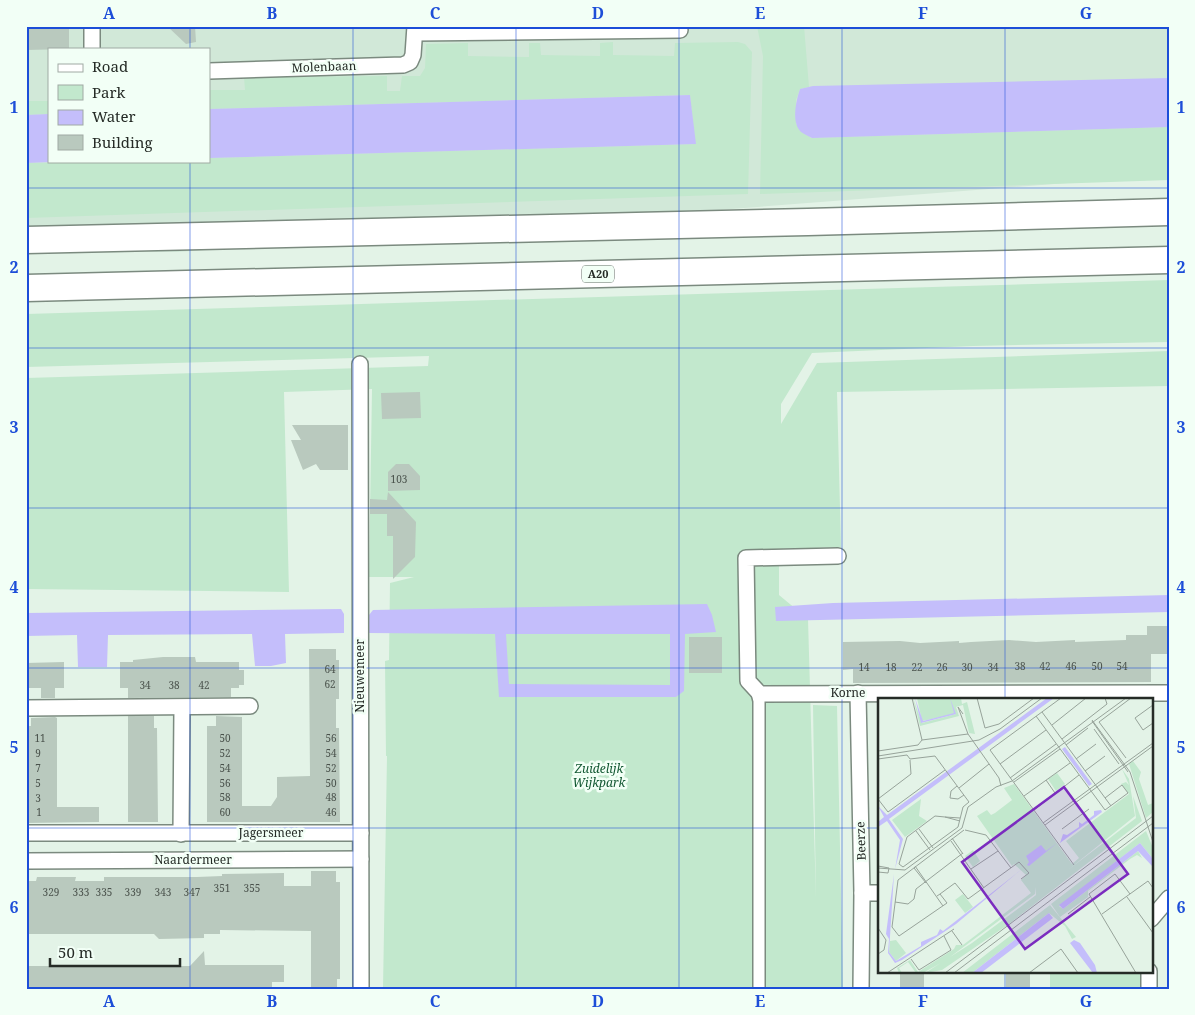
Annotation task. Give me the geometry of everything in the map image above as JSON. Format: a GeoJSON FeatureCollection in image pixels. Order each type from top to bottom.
{"type":"FeatureCollection","features":[{"type":"Feature","properties":{"kind":"highway"},"geometry":{"type":"LineString","coordinates":[[26,240],[1169,212]]}},
{"type":"Feature","properties":{"kind":"highway","name":"A20"},"geometry":{"type":"LineString","coordinates":[[26,288],[1169,260]]}},
{"type":"Feature","properties":{"kind":"street"},"geometry":{"type":"LineString","coordinates":[[92,26],[92,48]]}},
{"type":"Feature","properties":{"kind":"street","name":"Molenbaan"},"geometry":{"type":"LineString","coordinates":[[210,71],[403,65],[410,62],[413,55],[415,30],[680,30]]}},
{"type":"Feature","properties":{"kind":"street","name":"Nieuwemeer"},"geometry":{"type":"LineString","coordinates":[[360,364],[362,989]]}},
{"type":"Feature","properties":{"kind":"street"},"geometry":{"type":"LineString","coordinates":[[759,989],[759,701],[756,689],[748,681],[746,558],[838,556]]}},
{"type":"Feature","properties":{"kind":"street","name":"Korne"},"geometry":{"type":"LineString","coordinates":[[756,689],[760,694],[1169,693]]}},
{"type":"Feature","properties":{"kind":"street","name":"Beerze"},"geometry":{"type":"LineString","coordinates":[[858,693],[862,893],[861,989]]}},
{"type":"Feature","properties":{"kind":"street"},"geometry":{"type":"LineString","coordinates":[[26,708],[250,706]]}},
{"type":"Feature","properties":{"kind":"street"},"geometry":{"type":"LineString","coordinates":[[181,834],[182,708]]}},
{"type":"Feature","properties":{"kind":"street","name":"Jagersmeer"},"geometry":{"type":"LineString","coordinates":[[26,834],[361,833]]}},
{"type":"Feature","properties":{"kind":"street","name":"Naardermeer"},"geometry":{"type":"LineString","coordinates":[[26,861],[361,859]]}},
{"type":"Feature","properties":{"kind":"street"},"geometry":{"type":"LineString","coordinates":[[862,893],[878,893]]}},
{"type":"Feature","properties":{"kind":"street"},"geometry":{"type":"LineString","coordinates":[[1149,972],[1149,989]]}},
{"type":"Feature","properties":{"kind":"shaded area"},"geometry":{"type":"Polygon","coordinates":[[[26,26],[1169,26],[1169,175],[178,252],[26,250],[26,26]]]}},
{"type":"Feature","properties":{"kind":"green space"},"geometry":{"type":"Polygon","coordinates":[[[757,26],[804,26],[809,87],[800,89],[796,100],[796,124],[811,138],[1169,127],[1169,180],[760,194],[763,56],[757,26]]]}},
{"type":"Feature","properties":{"kind":"green space"},"geometry":{"type":"Polygon","coordinates":[[[613,42],[613,55],[674,56],[675,43],[738,42],[745,44],[752,52],[748,194],[26,218],[26,163],[210,162],[210,158],[695,144],[690,95],[210,109],[210,90],[245,90],[244,77],[387,76],[387,91],[400,91],[402,76],[420,76],[425,68],[426,44],[468,43],[468,56],[529,57],[529,43],[540,43],[541,55],[600,56],[600,43],[613,42]]]}},
{"type":"Feature","properties":{"kind":"green space"},"geometry":{"type":"Polygon","coordinates":[[[26,101],[48,101],[48,114],[26,115],[26,101]]]}},
{"type":"Feature","properties":{"kind":"green space","name":"Zuidelijk Wijkpark"},"geometry":{"type":"Polygon","coordinates":[[[1169,280],[1169,342],[973,346],[812,353],[781,404],[781,424],[817,363],[1169,351],[1169,386],[837,392],[841,547],[779,549],[779,595],[808,619],[816,898],[813,705],[837,706],[843,989],[383,989],[387,756],[385,661],[389,660],[390,583],[414,577],[369,577],[372,389],[284,392],[289,592],[26,589],[26,378],[428,366],[429,356],[26,367],[26,314],[1169,280]]]}},
{"type":"Feature","properties":{"kind":"green space"},"geometry":{"type":"Polygon","coordinates":[[[1050,972],[1142,972],[1143,989],[1050,989],[1050,972]]]}},
{"type":"Feature","properties":{"kind":"water"},"geometry":{"type":"Polygon","coordinates":[[[1169,78],[1169,127],[812,138],[801,132],[795,117],[800,89],[813,86],[1169,78]]]}},
{"type":"Feature","properties":{"kind":"water"},"geometry":{"type":"Polygon","coordinates":[[[690,95],[696,144],[210,158],[210,109],[690,95]]]}},
{"type":"Feature","properties":{"kind":"water"},"geometry":{"type":"Polygon","coordinates":[[[48,114],[48,162],[52,162],[26,163],[26,115],[48,114]]]}},
{"type":"Feature","properties":{"kind":"water"},"geometry":{"type":"Polygon","coordinates":[[[1169,595],[1169,612],[776,621],[775,607],[833,603],[1169,595]]]}},
{"type":"Feature","properties":{"kind":"water"},"geometry":{"type":"Polygon","coordinates":[[[707,604],[716,632],[685,634],[684,691],[676,697],[499,697],[495,634],[369,633],[369,615],[373,610],[707,604]],[[506,634],[509,684],[670,685],[670,634],[506,634]]]}},
{"type":"Feature","properties":{"kind":"water"},"geometry":{"type":"Polygon","coordinates":[[[341,609],[344,614],[344,633],[285,634],[286,663],[271,666],[255,666],[252,634],[108,635],[107,667],[78,667],[77,635],[26,636],[26,613],[341,609]]]}},
{"type":"Feature","properties":{"kind":"building"},"geometry":{"type":"Polygon","coordinates":[[[26,26],[69,26],[69,48],[26,50],[26,26]]]}},
{"type":"Feature","properties":{"kind":"building"},"geometry":{"type":"Polygon","coordinates":[[[167,26],[195,26],[196,42],[186,44],[167,26]]]}},
{"type":"Feature","properties":{"kind":"building"},"geometry":{"type":"Polygon","coordinates":[[[420,392],[421,418],[382,419],[381,393],[420,392]]]}},
{"type":"Feature","properties":{"kind":"building"},"geometry":{"type":"Polygon","coordinates":[[[292,425],[348,425],[348,470],[320,470],[316,464],[303,470],[291,440],[301,440],[292,425]]]}},
{"type":"Feature","properties":{"kind":"building"},"geometry":{"type":"Polygon","coordinates":[[[396,464],[409,464],[420,476],[420,490],[388,491],[388,472],[396,464]]]}},
{"type":"Feature","properties":{"kind":"building"},"geometry":{"type":"Polygon","coordinates":[[[388,492],[416,522],[415,557],[393,579],[393,536],[387,536],[387,514],[370,514],[370,499],[387,500],[388,492]]]}},
{"type":"Feature","properties":{"kind":"building"},"geometry":{"type":"Polygon","coordinates":[[[1147,626],[1169,626],[1169,654],[1151,654],[1151,682],[853,683],[853,669],[843,670],[843,642],[900,641],[920,643],[959,641],[959,643],[1009,640],[1036,642],[1075,640],[1075,642],[1126,640],[1126,635],[1147,635],[1147,626]]]}},
{"type":"Feature","properties":{"kind":"building"},"geometry":{"type":"Polygon","coordinates":[[[689,637],[722,637],[722,673],[689,673],[689,637]]]}},
{"type":"Feature","properties":{"kind":"building"},"geometry":{"type":"Polygon","coordinates":[[[309,649],[336,649],[336,660],[339,660],[339,699],[336,699],[336,728],[339,728],[340,822],[207,822],[207,726],[216,726],[216,716],[242,717],[242,806],[271,806],[277,797],[277,777],[310,776],[309,649]]]}},
{"type":"Feature","properties":{"kind":"building"},"geometry":{"type":"Polygon","coordinates":[[[163,657],[195,657],[196,662],[239,662],[239,670],[244,670],[244,685],[239,685],[239,688],[231,688],[231,697],[128,698],[128,688],[120,688],[120,662],[133,662],[133,660],[163,657]]]}},
{"type":"Feature","properties":{"kind":"building"},"geometry":{"type":"Polygon","coordinates":[[[64,662],[64,688],[55,688],[55,698],[41,698],[41,688],[26,688],[26,663],[64,662]]]}},
{"type":"Feature","properties":{"kind":"building"},"geometry":{"type":"Polygon","coordinates":[[[128,716],[154,716],[154,728],[157,728],[158,822],[128,822],[128,716]]]}},
{"type":"Feature","properties":{"kind":"building"},"geometry":{"type":"Polygon","coordinates":[[[31,718],[57,718],[57,807],[99,807],[99,822],[26,823],[26,726],[31,726],[31,718]]]}},
{"type":"Feature","properties":{"kind":"building"},"geometry":{"type":"Polygon","coordinates":[[[311,871],[336,871],[336,882],[340,882],[340,979],[337,979],[337,989],[311,989],[311,931],[220,930],[220,934],[204,934],[204,938],[159,939],[154,934],[26,934],[26,881],[36,881],[37,877],[76,877],[75,881],[104,881],[104,877],[197,877],[222,876],[222,874],[284,873],[284,886],[311,886],[311,871]]]}},
{"type":"Feature","properties":{"kind":"building"},"geometry":{"type":"Polygon","coordinates":[[[204,951],[205,965],[284,965],[284,982],[272,982],[272,989],[26,989],[26,966],[190,966],[204,951]]]}},
{"type":"Feature","properties":{"kind":"building"},"geometry":{"type":"Polygon","coordinates":[[[900,972],[924,972],[924,989],[902,989],[900,987],[900,972]]]}},
{"type":"Feature","properties":{"kind":"building"},"geometry":{"type":"Polygon","coordinates":[[[1006,972],[1030,972],[1030,989],[1006,989],[1006,972]]]}}]}
